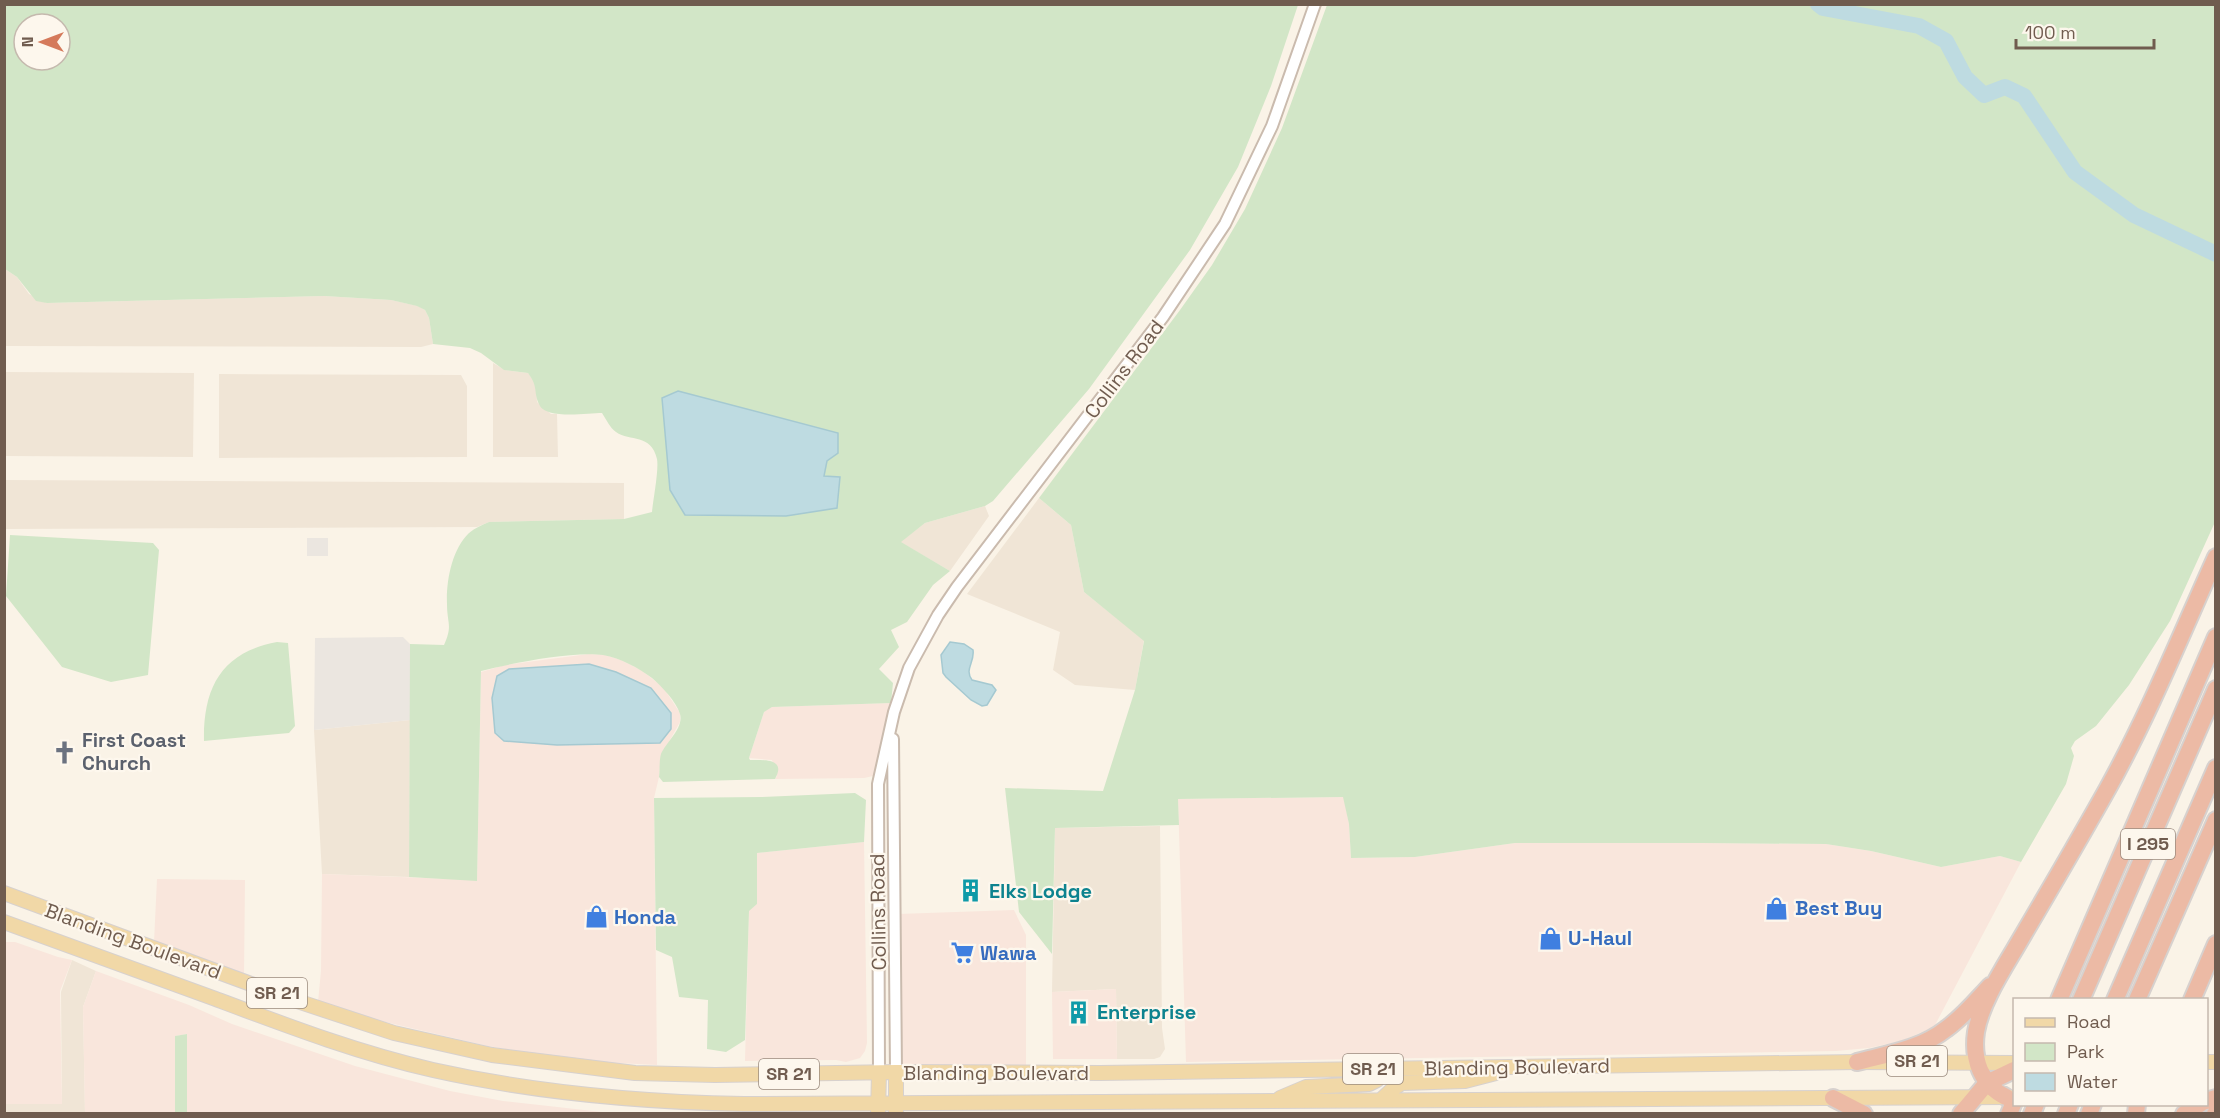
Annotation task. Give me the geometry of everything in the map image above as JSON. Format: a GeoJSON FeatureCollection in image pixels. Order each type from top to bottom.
{"type":"FeatureCollection","features":[{"type":"Feature","properties":{"kind":"highway"},"geometry":{"type":"LineString","coordinates":[[2011,1102],[1987,1083],[1979,1070],[1976,1032],[1985,1007],[2001,974],[2118,769],[2176,648],[2216,557]]}},
{"type":"Feature","properties":{"kind":"highway"},"geometry":{"type":"LineString","coordinates":[[2059,998],[2216,637]]}},
{"type":"Feature","properties":{"kind":"highway","name":"I 295"},"geometry":{"type":"LineString","coordinates":[[2080,998],[2216,689]]}},
{"type":"Feature","properties":{"kind":"highway","name":"I 295"},"geometry":{"type":"LineString","coordinates":[[2115,998],[2216,768]]}},
{"type":"Feature","properties":{"kind":"highway"},"geometry":{"type":"LineString","coordinates":[[2138,998],[2216,820]]}},
{"type":"Feature","properties":{"kind":"highway"},"geometry":{"type":"LineString","coordinates":[[2192,998],[2216,944]]}},
{"type":"Feature","properties":{"kind":"highway"},"geometry":{"type":"LineString","coordinates":[[1857,1062],[1917,1046],[1944,1031],[1960,1018],[2001,974]]}},
{"type":"Feature","properties":{"kind":"highway"},"geometry":{"type":"LineString","coordinates":[[1961,1113],[1987,1083],[2013,1070]]}},
{"type":"Feature","properties":{"kind":"highway"},"geometry":{"type":"LineString","coordinates":[[1833,1098],[1864,1113]]}},
{"type":"Feature","properties":{"kind":"main road","name":"Blanding Boulevard"},"geometry":{"type":"LineString","coordinates":[[4,893],[297,1001],[394,1033],[492,1055],[635,1073],[715,1075],[879,1072],[1100,1073],[1857,1062],[2013,1063]]}},
{"type":"Feature","properties":{"kind":"main road","name":"Blanding Boulevard"},"geometry":{"type":"LineString","coordinates":[[4,922],[280,1023],[388,1058],[494,1083],[598,1097],[878,1109],[1382,1100],[1973,1097],[2011,1102]]}},
{"type":"Feature","properties":{"kind":"main road"},"geometry":{"type":"LineString","coordinates":[[151,976],[160,951]]}},
{"type":"Feature","properties":{"kind":"main road"},"geometry":{"type":"LineString","coordinates":[[388,1058],[394,1033]]}},
{"type":"Feature","properties":{"kind":"main road"},"geometry":{"type":"LineString","coordinates":[[1382,1100],[1402,1083],[1466,1082],[1512,1068]]}},
{"type":"Feature","properties":{"kind":"main road"},"geometry":{"type":"LineString","coordinates":[[1275,1101],[1306,1087],[1369,1084],[1377,1080],[1384,1069]]}},
{"type":"Feature","properties":{"kind":"main road","name":"Collins Road"},"geometry":{"type":"LineString","coordinates":[[878,1109],[879,1072]]}},
{"type":"Feature","properties":{"kind":"main road","name":"Collins Road"},"geometry":{"type":"LineString","coordinates":[[896,1072],[896,1109]]}},
{"type":"Feature","properties":{"kind":"main road"},"geometry":{"type":"LineString","coordinates":[[635,1073],[636,1099]]}},
{"type":"Feature","properties":{"kind":"street","name":"Collins Road"},"geometry":{"type":"LineString","coordinates":[[879,1072],[878,784],[894,712],[909,668],[942,609],[1164,317],[1225,224],[1272,126],[1315,4]]}},
{"type":"Feature","properties":{"kind":"street","name":"Collins Road"},"geometry":{"type":"LineString","coordinates":[[894,712],[892,770],[896,1072]]}},
{"type":"Feature","properties":{"kind":"shaded area"},"geometry":{"type":"Polygon","coordinates":[[[5,269],[17,277],[29,294],[47,303],[324,296],[391,300],[418,306],[425,310],[429,318],[433,344],[421,347],[5,346],[5,269]]]}},
{"type":"Feature","properties":{"kind":"shaded area"},"geometry":{"type":"Polygon","coordinates":[[[493,363],[505,370],[528,373],[536,383],[537,402],[551,414],[557,414],[558,457],[493,457],[493,363]]]}},
{"type":"Feature","properties":{"kind":"shaded area"},"geometry":{"type":"Polygon","coordinates":[[[5,372],[194,373],[193,457],[5,456],[5,372]]]}},
{"type":"Feature","properties":{"kind":"shaded area"},"geometry":{"type":"Polygon","coordinates":[[[219,374],[461,375],[467,386],[467,457],[219,458],[219,374]]]}},
{"type":"Feature","properties":{"kind":"shaded area"},"geometry":{"type":"Polygon","coordinates":[[[4,480],[624,483],[624,519],[489,522],[477,527],[5,529],[4,480]]]}},
{"type":"Feature","properties":{"kind":"shaded area"},"geometry":{"type":"Polygon","coordinates":[[[1039,498],[1071,525],[1084,592],[1144,640],[1135,690],[1075,685],[1053,670],[1060,632],[967,594],[1039,498]]]}},
{"type":"Feature","properties":{"kind":"shaded area"},"geometry":{"type":"Polygon","coordinates":[[[985,506],[989,516],[950,571],[900,542],[925,523],[985,506]]]}},
{"type":"Feature","properties":{"kind":"shaded area"},"geometry":{"type":"Polygon","coordinates":[[[307,538],[328,538],[328,556],[307,556],[307,538]]]}},
{"type":"Feature","properties":{"kind":"shaded area"},"geometry":{"type":"Polygon","coordinates":[[[403,637],[410,644],[410,720],[314,730],[315,638],[403,637]]]}},
{"type":"Feature","properties":{"kind":"shaded area"},"geometry":{"type":"Polygon","coordinates":[[[589,654],[605,655],[641,670],[663,687],[680,713],[680,722],[661,756],[654,798],[657,1065],[579,1061],[488,1046],[368,1018],[318,1002],[321,971],[322,874],[477,880],[481,672],[505,665],[589,654]]]}},
{"type":"Feature","properties":{"kind":"shaded area"},"geometry":{"type":"Polygon","coordinates":[[[891,703],[877,768],[873,776],[775,779],[777,776],[772,760],[749,758],[764,712],[772,707],[891,703]]]}},
{"type":"Feature","properties":{"kind":"shaded area"},"geometry":{"type":"Polygon","coordinates":[[[410,720],[409,877],[322,874],[314,730],[410,720]]]}},
{"type":"Feature","properties":{"kind":"shaded area"},"geometry":{"type":"Polygon","coordinates":[[[1344,797],[1349,824],[1351,858],[1415,857],[1515,843],[1702,843],[1826,844],[1871,851],[1941,867],[2000,856],[2021,862],[1934,1027],[1901,1041],[1869,1048],[1836,1051],[1186,1062],[1178,799],[1344,797]]]}},
{"type":"Feature","properties":{"kind":"shaded area"},"geometry":{"type":"Polygon","coordinates":[[[1160,826],[1162,1028],[1165,1049],[1160,1057],[1154,1059],[1117,1059],[1116,989],[1052,992],[1055,828],[1160,826]]]}},
{"type":"Feature","properties":{"kind":"shaded area"},"geometry":{"type":"Polygon","coordinates":[[[864,842],[867,1043],[865,1051],[860,1058],[846,1062],[836,1060],[745,1061],[749,910],[757,904],[757,853],[864,842]]]}},
{"type":"Feature","properties":{"kind":"shaded area"},"geometry":{"type":"Polygon","coordinates":[[[157,879],[245,880],[244,975],[154,942],[157,879]]]}},
{"type":"Feature","properties":{"kind":"shaded area"},"geometry":{"type":"Polygon","coordinates":[[[1014,910],[1026,935],[1026,1067],[899,1069],[898,914],[1014,910]]]}},
{"type":"Feature","properties":{"kind":"shaded area"},"geometry":{"type":"Polygon","coordinates":[[[4,942],[15,942],[72,960],[60,991],[62,1104],[5,1104],[4,942]]]}},
{"type":"Feature","properties":{"kind":"shaded area"},"geometry":{"type":"Polygon","coordinates":[[[72,960],[96,971],[83,1007],[85,1113],[5,1114],[5,1104],[62,1104],[61,992],[72,960]]]}},
{"type":"Feature","properties":{"kind":"shaded area"},"geometry":{"type":"Polygon","coordinates":[[[96,971],[189,1005],[232,1024],[355,1066],[450,1091],[503,1101],[611,1113],[187,1113],[187,1034],[175,1036],[175,1113],[85,1113],[83,1007],[96,971]]]}},
{"type":"Feature","properties":{"kind":"shaded area"},"geometry":{"type":"Polygon","coordinates":[[[1116,989],[1117,1059],[1053,1059],[1052,992],[1116,989]]]}},
{"type":"Feature","properties":{"kind":"green space"},"geometry":{"type":"Polygon","coordinates":[[[5,5],[1298,5],[1271,86],[1238,167],[1190,250],[1089,389],[993,501],[985,506],[925,523],[901,542],[950,571],[933,585],[907,622],[891,630],[899,647],[879,669],[893,683],[891,703],[772,707],[764,712],[749,758],[750,760],[767,760],[776,764],[778,772],[775,779],[663,782],[659,777],[661,754],[677,730],[681,719],[675,704],[664,690],[641,671],[616,658],[590,654],[542,659],[481,671],[477,881],[409,877],[410,644],[444,645],[449,629],[447,595],[451,566],[463,540],[476,528],[489,522],[624,519],[652,512],[657,459],[650,445],[616,432],[602,413],[558,414],[543,409],[536,396],[534,382],[528,373],[504,370],[470,348],[433,344],[429,318],[425,310],[417,306],[391,300],[324,296],[47,303],[36,301],[17,277],[5,269],[5,5]],[[678,391],[824,477],[827,461],[678,391]]]}},
{"type":"Feature","properties":{"kind":"green space"},"geometry":{"type":"Polygon","coordinates":[[[1327,5],[2215,5],[2215,522],[2170,621],[2129,685],[2096,726],[2075,741],[2071,748],[2074,756],[2066,784],[2021,862],[2000,856],[1941,867],[1871,851],[1826,844],[1702,843],[1515,843],[1415,857],[1351,858],[1349,824],[1343,797],[1178,799],[1179,825],[1055,828],[1052,954],[1019,912],[1005,788],[1103,791],[1135,690],[1144,641],[1084,592],[1071,525],[1039,498],[1180,310],[1212,265],[1245,209],[1282,128],[1327,5]]]}},
{"type":"Feature","properties":{"kind":"green space"},"geometry":{"type":"Polygon","coordinates":[[[10,535],[153,543],[159,550],[148,675],[111,682],[62,667],[6,596],[10,535]]]}},
{"type":"Feature","properties":{"kind":"green space"},"geometry":{"type":"Polygon","coordinates":[[[277,642],[288,643],[295,726],[289,733],[204,741],[207,704],[220,675],[229,663],[242,654],[277,642]]]}},
{"type":"Feature","properties":{"kind":"green space"},"geometry":{"type":"Polygon","coordinates":[[[855,793],[866,800],[864,842],[757,853],[757,904],[749,911],[745,1040],[726,1052],[707,1049],[708,1000],[679,997],[672,957],[656,950],[654,798],[855,793]]]}},
{"type":"Feature","properties":{"kind":"green space"},"geometry":{"type":"Polygon","coordinates":[[[187,1034],[187,1113],[175,1113],[175,1036],[187,1034]]]}},
{"type":"Feature","properties":{"kind":"water"},"geometry":{"type":"Polygon","coordinates":[[[678,391],[838,433],[838,453],[827,461],[824,476],[840,477],[837,508],[786,516],[685,515],[670,490],[662,398],[678,391]]]}},
{"type":"Feature","properties":{"kind":"water"},"geometry":{"type":"Polygon","coordinates":[[[950,642],[964,644],[973,650],[969,669],[972,680],[992,685],[996,690],[987,705],[982,706],[971,700],[943,673],[941,655],[950,642]]]}},
{"type":"Feature","properties":{"kind":"water"},"geometry":{"type":"Polygon","coordinates":[[[589,664],[616,672],[651,688],[671,713],[671,729],[660,743],[557,745],[504,741],[495,733],[492,698],[497,676],[509,669],[589,664]]]}},
{"type":"Feature","properties":{"kind":"waterway"},"geometry":{"type":"LineString","coordinates":[[1818,4],[1823,8],[1919,26],[1946,41],[1965,77],[1984,95],[2005,87],[2024,96],[2075,172],[2134,215],[2216,254]]}},
{"type":"Feature","properties":{"kind":"place","name":"First Coast Church"},"geometry":{"type":"Point","coordinates":[64,752]}},
{"type":"Feature","properties":{"kind":"place","name":"Elks Lodge"},"geometry":{"type":"Point","coordinates":[971,891]}},
{"type":"Feature","properties":{"kind":"place","name":"Best Buy"},"geometry":{"type":"Point","coordinates":[1777,908]}},
{"type":"Feature","properties":{"kind":"place","name":"Honda"},"geometry":{"type":"Point","coordinates":[596,917]}},
{"type":"Feature","properties":{"kind":"place","name":"U-Haul"},"geometry":{"type":"Point","coordinates":[1550,938]}},
{"type":"Feature","properties":{"kind":"place","name":"Wawa"},"geometry":{"type":"Point","coordinates":[962,953]}},
{"type":"Feature","properties":{"kind":"place","name":"Enterprise"},"geometry":{"type":"Point","coordinates":[1079,1012]}}]}
